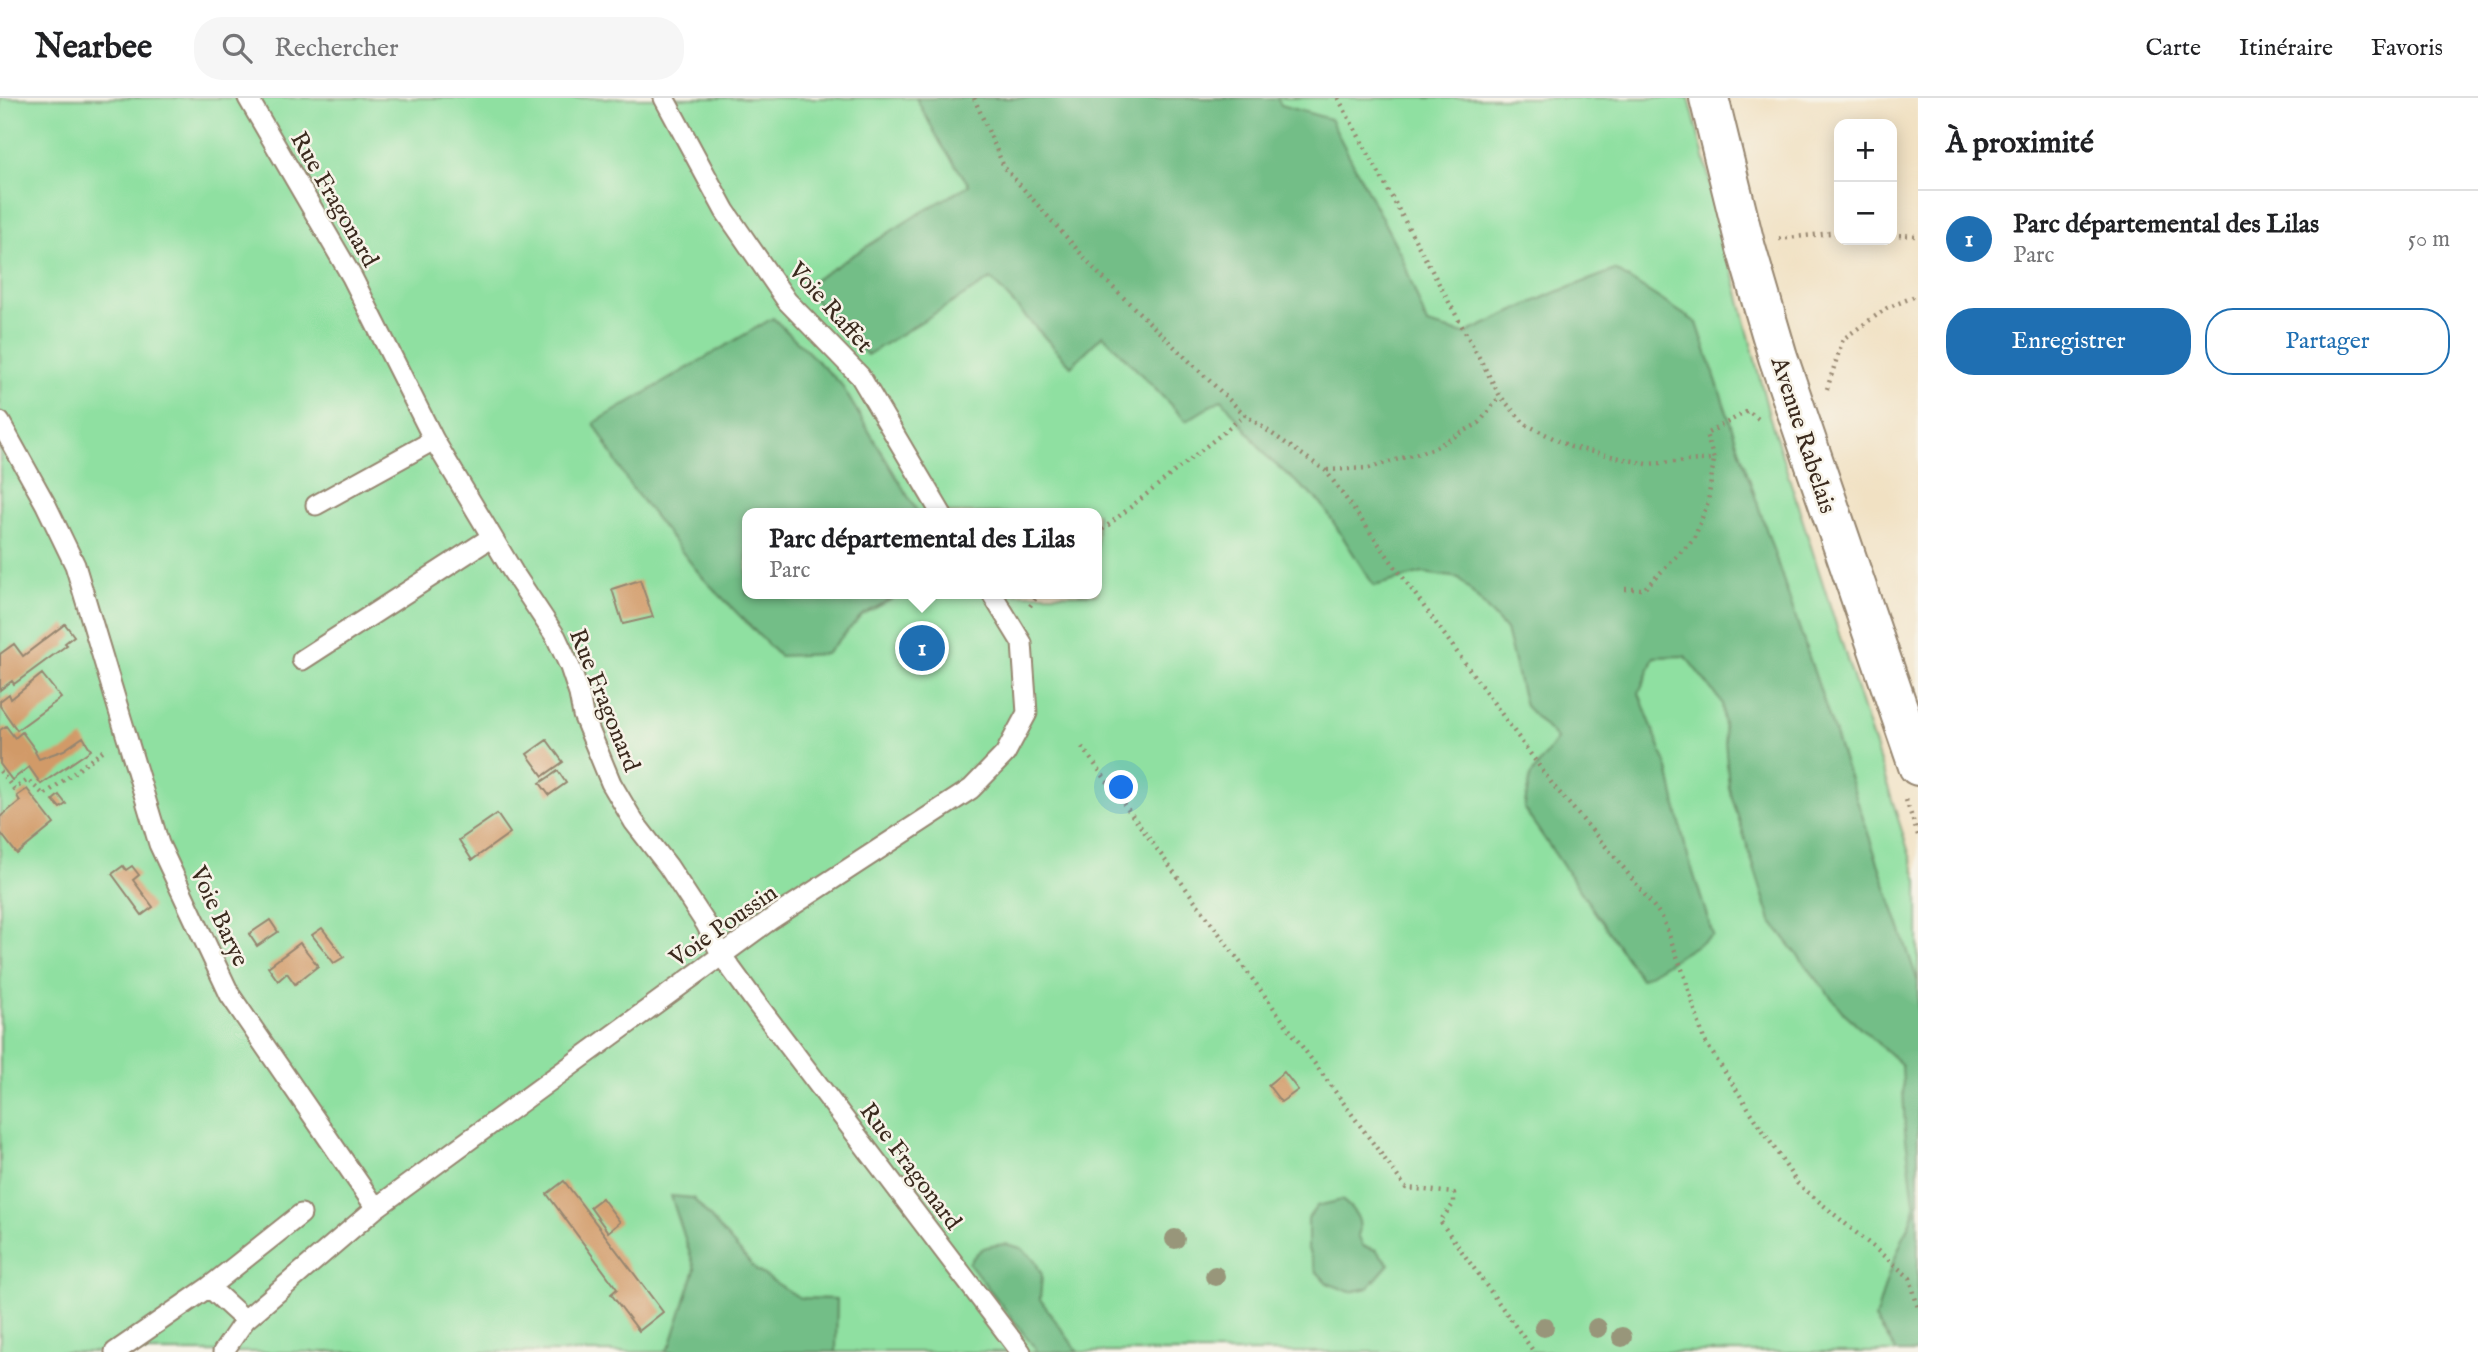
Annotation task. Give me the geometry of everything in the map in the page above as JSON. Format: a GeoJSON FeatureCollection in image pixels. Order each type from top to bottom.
{"type":"FeatureCollection","features":[{"type":"Feature","properties":{"kind":"street","name":"Avenue Rabelais"},"geometry":{"type":"LineString","coordinates":[[1709,98],[1746,248],[1777,357],[1918,766]]}},
{"type":"Feature","properties":{"kind":"lane","name":"Rue Fragonard"},"geometry":{"type":"LineString","coordinates":[[248,98],[352,277],[434,440],[556,637],[570,667],[583,715],[611,783],[634,822],[668,866],[723,956],[1021,1352]]}},
{"type":"Feature","properties":{"kind":"lane","name":"Voie Raffet"},"geometry":{"type":"LineString","coordinates":[[664,98],[725,211],[787,301],[860,376],[938,508]]}},
{"type":"Feature","properties":{"kind":"lane","name":"Voie Barye"},"geometry":{"type":"LineString","coordinates":[[0,422],[46,505],[75,565],[159,844],[230,995],[376,1208]]}},
{"type":"Feature","properties":{"kind":"lane"},"geometry":{"type":"LineString","coordinates":[[316,505],[434,440]]}},
{"type":"Feature","properties":{"kind":"lane"},"geometry":{"type":"LineString","coordinates":[[302,660],[492,537]]}},
{"type":"Feature","properties":{"kind":"lane","name":"Voie Poussin"},"geometry":{"type":"LineString","coordinates":[[376,1208],[770,920],[971,789],[1005,754],[1027,713],[1023,643],[995,599]]}},
{"type":"Feature","properties":{"kind":"lane"},"geometry":{"type":"LineString","coordinates":[[223,1352],[245,1320],[376,1208]]}},
{"type":"Feature","properties":{"kind":"lane"},"geometry":{"type":"LineString","coordinates":[[114,1352],[209,1287],[301,1214]]}},
{"type":"Feature","properties":{"kind":"lane"},"geometry":{"type":"LineString","coordinates":[[209,1287],[245,1320]]}},
{"type":"Feature","properties":{"kind":"path"},"geometry":{"type":"LineString","coordinates":[[974,98],[1004,167],[1099,274],[1245,415],[1326,471],[1553,785],[1662,917],[1685,977],[1704,1040],[1797,1183],[1910,1278],[1918,1308]]}},
{"type":"Feature","properties":{"kind":"path"},"geometry":{"type":"LineString","coordinates":[[1338,98],[1500,396],[1525,424],[1571,447],[1647,464],[1714,459]]}},
{"type":"Feature","properties":{"kind":"path"},"geometry":{"type":"LineString","coordinates":[[1897,235],[1918,236]]}},
{"type":"Feature","properties":{"kind":"path"},"geometry":{"type":"LineString","coordinates":[[1625,589],[1644,589],[1694,539],[1708,502],[1714,459],[1706,434],[1748,411],[1759,421],[1820,406],[1843,339],[1887,308],[1918,295]]}},
{"type":"Feature","properties":{"kind":"path"},"geometry":{"type":"LineString","coordinates":[[1326,471],[1369,468],[1432,449],[1479,423],[1500,396]]}},
{"type":"Feature","properties":{"kind":"path"},"geometry":{"type":"LineString","coordinates":[[1102,530],[1245,415]]}},
{"type":"Feature","properties":{"kind":"path"},"geometry":{"type":"LineString","coordinates":[[0,771],[14,789],[28,780],[44,795],[124,735]]}},
{"type":"Feature","properties":{"kind":"path"},"geometry":{"type":"LineString","coordinates":[[1082,747],[1406,1188],[1454,1193],[1454,1203],[1440,1221],[1534,1352]]}},
{"type":"Feature","properties":{"kind":"green space"},"geometry":{"type":"Polygon","coordinates":[[[0,98],[1689,98],[1769,415],[1918,881],[1918,1352],[0,1352],[0,98]]]}},
{"type":"Feature","properties":{"kind":"green space"},"geometry":{"type":"Polygon","coordinates":[[[916,98],[1277,98],[1281,105],[1330,119],[1401,255],[1427,324],[1464,334],[1549,295],[1615,270],[1697,323],[1918,982],[1918,1352],[1897,1352],[1875,1319],[1888,1275],[1915,1209],[1905,1131],[1902,1065],[1842,1011],[1771,921],[1729,788],[1722,703],[1685,656],[1654,657],[1639,693],[1668,769],[1686,850],[1713,935],[1641,979],[1524,809],[1530,777],[1557,739],[1525,706],[1506,630],[1459,578],[1423,573],[1374,586],[1321,503],[1269,459],[1222,399],[1186,421],[1103,335],[1071,366],[991,279],[867,355],[803,287],[969,185],[941,144],[916,98]]]}},
{"type":"Feature","properties":{"kind":"green space"},"geometry":{"type":"Polygon","coordinates":[[[773,318],[840,383],[915,508],[742,508],[742,599],[892,599],[862,615],[826,654],[779,656],[701,576],[629,484],[594,423],[773,318]]]}},
{"type":"Feature","properties":{"kind":"green space"},"geometry":{"type":"Polygon","coordinates":[[[671,1196],[693,1198],[756,1270],[800,1298],[837,1299],[836,1352],[665,1352],[671,1344],[695,1269],[671,1196]]]}},
{"type":"Feature","properties":{"kind":"green space"},"geometry":{"type":"Polygon","coordinates":[[[1342,1200],[1359,1220],[1358,1236],[1363,1246],[1376,1250],[1389,1264],[1368,1288],[1350,1292],[1327,1283],[1316,1271],[1308,1249],[1308,1218],[1317,1206],[1342,1200]]]}},
{"type":"Feature","properties":{"kind":"green space"},"geometry":{"type":"Polygon","coordinates":[[[1006,1244],[1021,1248],[1034,1259],[1042,1275],[1040,1299],[1078,1352],[1038,1352],[969,1263],[984,1248],[1006,1244]]]}},
{"type":"Feature","properties":{"kind":"building"},"geometry":{"type":"Polygon","coordinates":[[[640,580],[653,617],[623,624],[612,589],[640,580]]]}},
{"type":"Feature","properties":{"kind":"building"},"geometry":{"type":"Polygon","coordinates":[[[65,624],[74,636],[65,643],[67,645],[14,684],[12,681],[0,690],[0,654],[14,644],[23,656],[65,624]]]}},
{"type":"Feature","properties":{"kind":"building"},"geometry":{"type":"Polygon","coordinates":[[[42,674],[61,698],[17,730],[0,706],[0,701],[9,694],[11,699],[42,674]]]}},
{"type":"Feature","properties":{"kind":"building"},"geometry":{"type":"Polygon","coordinates":[[[6,726],[15,738],[22,732],[39,759],[64,750],[83,737],[91,750],[41,784],[29,767],[12,780],[0,764],[0,730],[6,726]]]}},
{"type":"Feature","properties":{"kind":"building"},"geometry":{"type":"Polygon","coordinates":[[[547,740],[563,762],[543,776],[527,754],[547,740]]]}},
{"type":"Feature","properties":{"kind":"building"},"geometry":{"type":"Polygon","coordinates":[[[558,771],[566,783],[549,795],[540,783],[558,771]]]}},
{"type":"Feature","properties":{"kind":"building"},"geometry":{"type":"Polygon","coordinates":[[[27,789],[54,824],[17,854],[0,832],[0,817],[20,801],[17,796],[27,789]]]}},
{"type":"Feature","properties":{"kind":"building"},"geometry":{"type":"Polygon","coordinates":[[[59,795],[66,804],[60,808],[53,800],[59,795]]]}},
{"type":"Feature","properties":{"kind":"building"},"geometry":{"type":"Polygon","coordinates":[[[497,814],[510,833],[472,860],[459,840],[497,814]]]}},
{"type":"Feature","properties":{"kind":"building"},"geometry":{"type":"Polygon","coordinates":[[[123,866],[126,870],[132,866],[139,875],[133,880],[153,907],[142,915],[112,874],[123,866]]]}},
{"type":"Feature","properties":{"kind":"building"},"geometry":{"type":"Polygon","coordinates":[[[270,920],[278,932],[257,946],[249,934],[270,920]]]}},
{"type":"Feature","properties":{"kind":"building"},"geometry":{"type":"Polygon","coordinates":[[[322,928],[344,957],[334,963],[312,935],[322,928]]]}},
{"type":"Feature","properties":{"kind":"building"},"geometry":{"type":"Polygon","coordinates":[[[300,943],[318,966],[295,984],[287,973],[278,981],[268,967],[300,943]]]}},
{"type":"Feature","properties":{"kind":"building"},"geometry":{"type":"Polygon","coordinates":[[[1284,1072],[1298,1090],[1281,1102],[1268,1085],[1284,1072]]]}},
{"type":"Feature","properties":{"kind":"building"},"geometry":{"type":"Polygon","coordinates":[[[564,1181],[663,1312],[639,1331],[611,1294],[617,1289],[547,1194],[564,1181]]]}},
{"type":"Feature","properties":{"kind":"building"},"geometry":{"type":"Polygon","coordinates":[[[602,1198],[620,1222],[608,1232],[590,1207],[602,1198]]]}},
{"type":"Feature","properties":{"kind":"place","name":"Parc départemental des Lilas"},"geometry":{"type":"Point","coordinates":[922,648]}}]}
